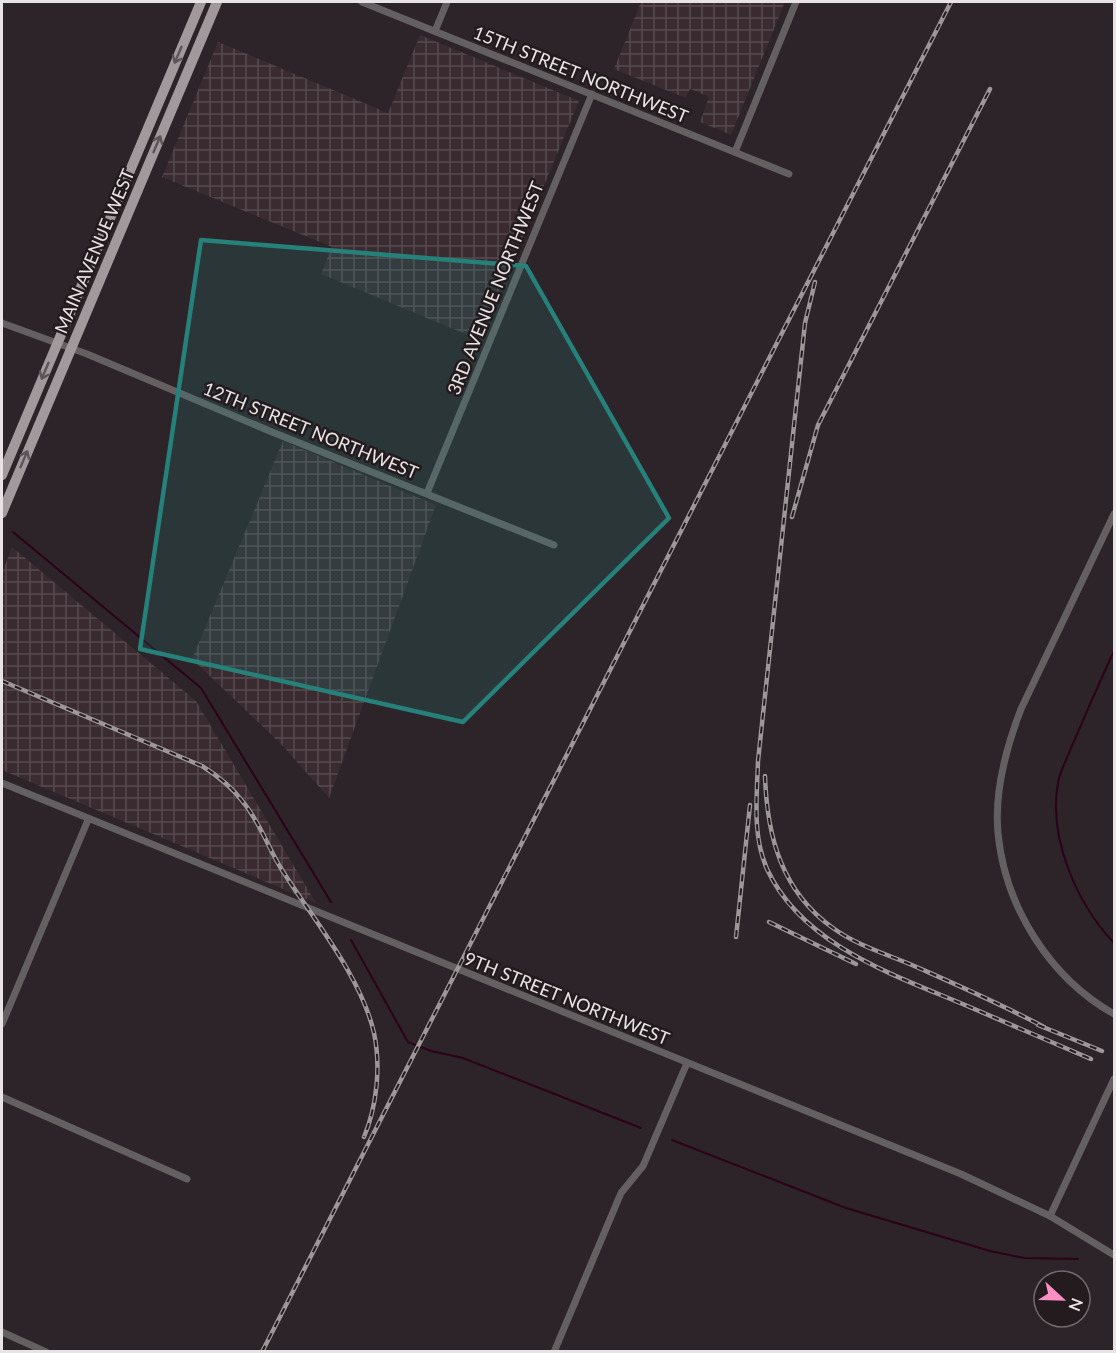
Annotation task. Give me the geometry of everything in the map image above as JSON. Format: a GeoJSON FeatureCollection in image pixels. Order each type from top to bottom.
{"type":"FeatureCollection","features":[{"type":"Feature","properties":{"kind":"main road","name":"MAIN AVENUE WEST"},"geometry":{"type":"LineString","coordinates":[[2,475],[201,2]]}},
{"type":"Feature","properties":{"kind":"main road","name":"MAIN AVENUE WEST"},"geometry":{"type":"LineString","coordinates":[[2,513],[218,2]]}},
{"type":"Feature","properties":{"kind":"street","name":"15TH STREET NORTHWEST"},"geometry":{"type":"LineString","coordinates":[[362,2],[789,174]]}},
{"type":"Feature","properties":{"kind":"street"},"geometry":{"type":"LineString","coordinates":[[435,31],[447,2]]}},
{"type":"Feature","properties":{"kind":"street"},"geometry":{"type":"LineString","coordinates":[[735,152],[796,2]]}},
{"type":"Feature","properties":{"kind":"street","name":"3RD AVENUE NORTHWEST"},"geometry":{"type":"LineString","coordinates":[[427,493],[591,94]]}},
{"type":"Feature","properties":{"kind":"street","name":"12TH STREET NORTHWEST"},"geometry":{"type":"LineString","coordinates":[[2,323],[71,348],[555,545]]}},
{"type":"Feature","properties":{"kind":"street"},"geometry":{"type":"LineString","coordinates":[[1114,514],[1021,709],[1009,741],[1002,772],[998,832],[1003,866],[1032,934],[1053,965],[1070,981],[1114,1014]]}},
{"type":"Feature","properties":{"kind":"street","name":"9TH STREET NORTHWEST"},"geometry":{"type":"LineString","coordinates":[[2,783],[961,1174],[1050,1216],[1114,1255]]}},
{"type":"Feature","properties":{"kind":"street"},"geometry":{"type":"LineString","coordinates":[[2,1024],[88,820]]}},
{"type":"Feature","properties":{"kind":"street"},"geometry":{"type":"LineString","coordinates":[[554,1352],[621,1192],[643,1166],[687,1063]]}},
{"type":"Feature","properties":{"kind":"street"},"geometry":{"type":"LineString","coordinates":[[1050,1216],[1114,1079]]}},
{"type":"Feature","properties":{"kind":"street"},"geometry":{"type":"LineString","coordinates":[[2,1097],[187,1179]]}},
{"type":"Feature","properties":{"kind":"street"},"geometry":{"type":"LineString","coordinates":[[2,1332],[46,1352]]}},
{"type":"Feature","properties":{"kind":"highlighted area"},"geometry":{"type":"Polygon","coordinates":[[[201,240],[526,266],[669,518],[463,722],[140,649],[201,240]]]}},
{"type":"Feature","properties":{"kind":"shaded area"},"geometry":{"type":"Polygon","coordinates":[[[641,2],[785,2],[731,135],[700,122],[709,97],[690,89],[686,98],[614,69],[641,2]]]}},
{"type":"Feature","properties":{"kind":"shaded area"},"geometry":{"type":"Polygon","coordinates":[[[420,35],[579,101],[480,340],[321,274],[332,247],[162,177],[218,42],[388,113],[420,35]]]}},
{"type":"Feature","properties":{"kind":"shaded area"},"geometry":{"type":"Polygon","coordinates":[[[283,441],[436,505],[329,798],[281,744],[192,659],[283,441]]]}},
{"type":"Feature","properties":{"kind":"shaded area"},"geometry":{"type":"Polygon","coordinates":[[[12,547],[196,701],[316,903],[2,770],[2,573],[12,547]]]}},
{"type":"Feature","properties":{"kind":"waterway"},"geometry":{"type":"LineString","coordinates":[[13,532],[201,688],[331,902]]}},
{"type":"Feature","properties":{"kind":"waterway"},"geometry":{"type":"LineString","coordinates":[[1114,651],[1062,770],[1056,804],[1057,826],[1068,869],[1088,909],[1114,943]]}},
{"type":"Feature","properties":{"kind":"waterway"},"geometry":{"type":"LineString","coordinates":[[351,940],[408,1042],[431,1051],[463,1058],[641,1128]]}},
{"type":"Feature","properties":{"kind":"waterway"},"geometry":{"type":"LineString","coordinates":[[672,1140],[846,1208],[990,1251],[1024,1258],[1078,1259]]}},
{"type":"Feature","properties":{"kind":"railway"},"geometry":{"type":"LineString","coordinates":[[262,1352],[951,2]]}},
{"type":"Feature","properties":{"kind":"railway"},"geometry":{"type":"LineString","coordinates":[[792,517],[818,425],[990,89]]}},
{"type":"Feature","properties":{"kind":"railway"},"geometry":{"type":"LineString","coordinates":[[815,282],[805,323],[758,761],[756,815],[762,856],[783,895],[803,918],[826,938],[880,969],[1091,1059]]}},
{"type":"Feature","properties":{"kind":"railway"},"geometry":{"type":"LineString","coordinates":[[2,681],[202,766],[224,782],[239,797],[254,818],[282,870],[335,948],[368,1012],[376,1046],[377,1086],[364,1137]]}},
{"type":"Feature","properties":{"kind":"railway"},"geometry":{"type":"LineString","coordinates":[[765,776],[769,820],[781,861],[801,898],[816,914],[833,928],[871,949],[962,987],[1044,1027]]}},
{"type":"Feature","properties":{"kind":"railway"},"geometry":{"type":"LineString","coordinates":[[736,937],[750,805]]}},
{"type":"Feature","properties":{"kind":"railway"},"geometry":{"type":"LineString","coordinates":[[769,922],[856,964]]}},
{"type":"Feature","properties":{"kind":"railway"},"geometry":{"type":"LineString","coordinates":[[1038,1025],[1102,1051]]}}]}
